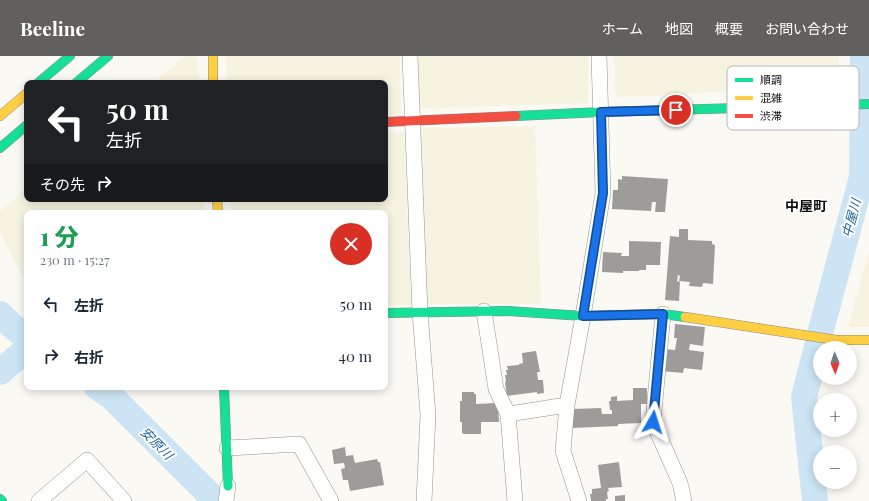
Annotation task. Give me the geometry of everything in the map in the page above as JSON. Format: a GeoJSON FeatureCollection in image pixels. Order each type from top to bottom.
{"type":"FeatureCollection","features":[{"type":"Feature","properties":{"kind":"main road"},"geometry":{"type":"LineString","coordinates":[[42,80],[70,56]]}},
{"type":"Feature","properties":{"kind":"main road"},"geometry":{"type":"LineString","coordinates":[[80,80],[108,56]]}},
{"type":"Feature","properties":{"kind":"main road"},"geometry":{"type":"LineString","coordinates":[[213,56],[213,80]]}},
{"type":"Feature","properties":{"kind":"main road"},"geometry":{"type":"LineString","coordinates":[[0,116],[24,96]]}},
{"type":"Feature","properties":{"kind":"main road"},"geometry":{"type":"LineString","coordinates":[[388,122],[727,108]]}},
{"type":"Feature","properties":{"kind":"main road"},"geometry":{"type":"LineString","coordinates":[[0,148],[24,128]]}},
{"type":"Feature","properties":{"kind":"main road"},"geometry":{"type":"LineString","coordinates":[[388,313],[506,310],[583,316],[663,314],[836,340],[869,340]]}},
{"type":"Feature","properties":{"kind":"main road"},"geometry":{"type":"LineString","coordinates":[[224,390],[227,494]]}},
{"type":"Feature","properties":{"kind":"street"},"geometry":{"type":"LineString","coordinates":[[410,56],[420,312],[428,415],[424,501]]}},
{"type":"Feature","properties":{"kind":"street"},"geometry":{"type":"LineString","coordinates":[[579,501],[563,451],[567,405],[603,193],[599,56]]}},
{"type":"Feature","properties":{"kind":"street"},"geometry":{"type":"LineString","coordinates":[[484,311],[496,389],[508,414],[515,501]]}},
{"type":"Feature","properties":{"kind":"street"},"geometry":{"type":"LineString","coordinates":[[663,314],[653,422],[680,483],[684,501]]}},
{"type":"Feature","properties":{"kind":"street"},"geometry":{"type":"LineString","coordinates":[[508,414],[567,405]]}},
{"type":"Feature","properties":{"kind":"street"},"geometry":{"type":"LineString","coordinates":[[226,448],[299,444],[331,501]]}},
{"type":"Feature","properties":{"kind":"street"},"geometry":{"type":"LineString","coordinates":[[39,501],[87,460],[124,501]]}},
{"type":"Feature","properties":{"kind":"shaded area"},"geometry":{"type":"Polygon","coordinates":[[[185,56],[193,56],[198,58],[199,80],[157,80],[185,56]]]}},
{"type":"Feature","properties":{"kind":"shaded area"},"geometry":{"type":"Polygon","coordinates":[[[226,56],[400,56],[401,115],[388,115],[388,80],[227,80],[226,56]]]}},
{"type":"Feature","properties":{"kind":"shaded area"},"geometry":{"type":"Polygon","coordinates":[[[416,56],[588,56],[588,103],[417,109],[416,56]]]}},
{"type":"Feature","properties":{"kind":"shaded area"},"geometry":{"type":"Polygon","coordinates":[[[614,56],[839,56],[839,66],[727,66],[727,92],[616,97],[614,56]]]}},
{"type":"Feature","properties":{"kind":"shaded area"},"geometry":{"type":"Polygon","coordinates":[[[535,126],[541,304],[427,304],[421,128],[535,126]]]}},
{"type":"Feature","properties":{"kind":"shaded area"},"geometry":{"type":"Polygon","coordinates":[[[404,132],[411,305],[388,306],[388,210],[231,210],[230,202],[388,202],[388,133],[404,132]]]}},
{"type":"Feature","properties":{"kind":"shaded area"},"geometry":{"type":"Polygon","coordinates":[[[24,191],[24,202],[203,202],[204,210],[24,210],[24,277],[0,232],[0,211],[24,191]]]}},
{"type":"Feature","properties":{"kind":"shaded area"},"geometry":{"type":"Polygon","coordinates":[[[869,251],[869,327],[848,327],[869,251]]]}},
{"type":"Feature","properties":{"kind":"building"},"geometry":{"type":"Polygon","coordinates":[[[622,176],[668,179],[665,212],[655,212],[656,202],[652,202],[651,211],[612,209],[613,190],[618,190],[618,179],[622,180],[622,176]]]}},
{"type":"Feature","properties":{"kind":"building"},"geometry":{"type":"Polygon","coordinates":[[[679,229],[688,229],[688,240],[712,241],[712,244],[715,245],[713,284],[703,283],[702,287],[689,286],[690,282],[679,281],[680,276],[678,275],[677,281],[680,282],[679,301],[665,300],[670,236],[679,237],[679,229]]]}},
{"type":"Feature","properties":{"kind":"building"},"geometry":{"type":"Polygon","coordinates":[[[629,241],[661,242],[660,265],[646,265],[646,270],[623,271],[623,273],[602,272],[603,252],[622,253],[621,256],[629,256],[629,241]]]}},
{"type":"Feature","properties":{"kind":"building"},"geometry":{"type":"Polygon","coordinates":[[[675,324],[705,327],[703,346],[690,344],[689,350],[704,352],[702,370],[684,368],[683,373],[661,371],[664,349],[675,350],[677,338],[674,338],[675,324]]]}},
{"type":"Feature","properties":{"kind":"building"},"geometry":{"type":"Polygon","coordinates":[[[536,351],[540,372],[537,372],[538,380],[543,380],[544,393],[537,394],[537,392],[507,396],[505,375],[507,375],[507,366],[519,365],[523,363],[522,353],[536,351]]]}},
{"type":"Feature","properties":{"kind":"building"},"geometry":{"type":"Polygon","coordinates":[[[633,388],[647,388],[647,404],[641,404],[641,423],[618,424],[618,426],[572,428],[571,419],[573,419],[573,409],[601,408],[602,414],[612,414],[609,401],[611,401],[611,397],[617,396],[617,401],[633,400],[633,388]]]}},
{"type":"Feature","properties":{"kind":"building"},"geometry":{"type":"Polygon","coordinates":[[[462,392],[474,392],[474,394],[476,394],[476,404],[496,403],[498,407],[499,422],[481,422],[481,434],[462,433],[462,422],[460,422],[460,401],[462,401],[462,392]]]}},
{"type":"Feature","properties":{"kind":"building"},"geometry":{"type":"Polygon","coordinates":[[[345,447],[346,456],[353,455],[355,463],[377,459],[378,462],[380,462],[384,485],[350,491],[348,480],[343,480],[341,469],[345,468],[344,463],[334,464],[332,450],[345,447]]]}},
{"type":"Feature","properties":{"kind":"building"},"geometry":{"type":"Polygon","coordinates":[[[619,462],[622,487],[608,488],[608,499],[606,499],[606,501],[591,501],[590,494],[592,494],[592,489],[601,488],[598,465],[619,462]]]}},
{"type":"Feature","properties":{"kind":"building"},"geometry":{"type":"Polygon","coordinates":[[[625,495],[625,501],[615,501],[615,496],[625,495]]]}},
{"type":"Feature","properties":{"kind":"waterway","name":"中屋川"},"geometry":{"type":"LineString","coordinates":[[821,330],[862,177],[863,56]]}},
{"type":"Feature","properties":{"kind":"waterway","name":"安原川"},"geometry":{"type":"LineString","coordinates":[[0,314],[24,336]]}},
{"type":"Feature","properties":{"kind":"waterway"},"geometry":{"type":"LineString","coordinates":[[0,372],[24,352]]}},
{"type":"Feature","properties":{"kind":"waterway","name":"中屋川"},"geometry":{"type":"LineString","coordinates":[[813,362],[804,397],[815,501]]}},
{"type":"Feature","properties":{"kind":"waterway","name":"安原川"},"geometry":{"type":"LineString","coordinates":[[101,390],[114,399],[216,501]]}},
{"type":"Feature","properties":{"kind":"traffic: fast"},"geometry":{"type":"LineString","coordinates":[[42,80],[70,56]]}},
{"type":"Feature","properties":{"kind":"traffic: fast"},"geometry":{"type":"LineString","coordinates":[[80,80],[108,56]]}},
{"type":"Feature","properties":{"kind":"traffic: fast"},"geometry":{"type":"LineString","coordinates":[[859,104],[869,104]]}},
{"type":"Feature","properties":{"kind":"traffic: fast"},"geometry":{"type":"LineString","coordinates":[[516,116],[727,108]]}},
{"type":"Feature","properties":{"kind":"traffic: fast"},"geometry":{"type":"LineString","coordinates":[[0,148],[24,128]]}},
{"type":"Feature","properties":{"kind":"traffic: fast"},"geometry":{"type":"LineString","coordinates":[[388,313],[507,311],[583,316],[663,314],[685,317]]}},
{"type":"Feature","properties":{"kind":"traffic: fast"},"geometry":{"type":"LineString","coordinates":[[224,390],[228,486]]}},
{"type":"Feature","properties":{"kind":"traffic: slow"},"geometry":{"type":"LineString","coordinates":[[213,56],[213,80]]}},
{"type":"Feature","properties":{"kind":"traffic: slow"},"geometry":{"type":"LineString","coordinates":[[0,116],[24,96]]}},
{"type":"Feature","properties":{"kind":"traffic: slow"},"geometry":{"type":"LineString","coordinates":[[217,202],[218,210]]}},
{"type":"Feature","properties":{"kind":"traffic: slow"},"geometry":{"type":"LineString","coordinates":[[685,317],[836,340],[869,340]]}},
{"type":"Feature","properties":{"kind":"traffic: jam"},"geometry":{"type":"LineString","coordinates":[[388,122],[516,116]]}},
{"type":"Feature","properties":{"kind":"district","name":"中屋町"},"geometry":{"type":"Point","coordinates":[806,206]}},
{"type":"Feature","properties":{"kind":"route"},"geometry":{"type":"LineString","coordinates":[[653,422],[663,314],[583,316],[603,193],[601,112],[676,110]]}}]}
